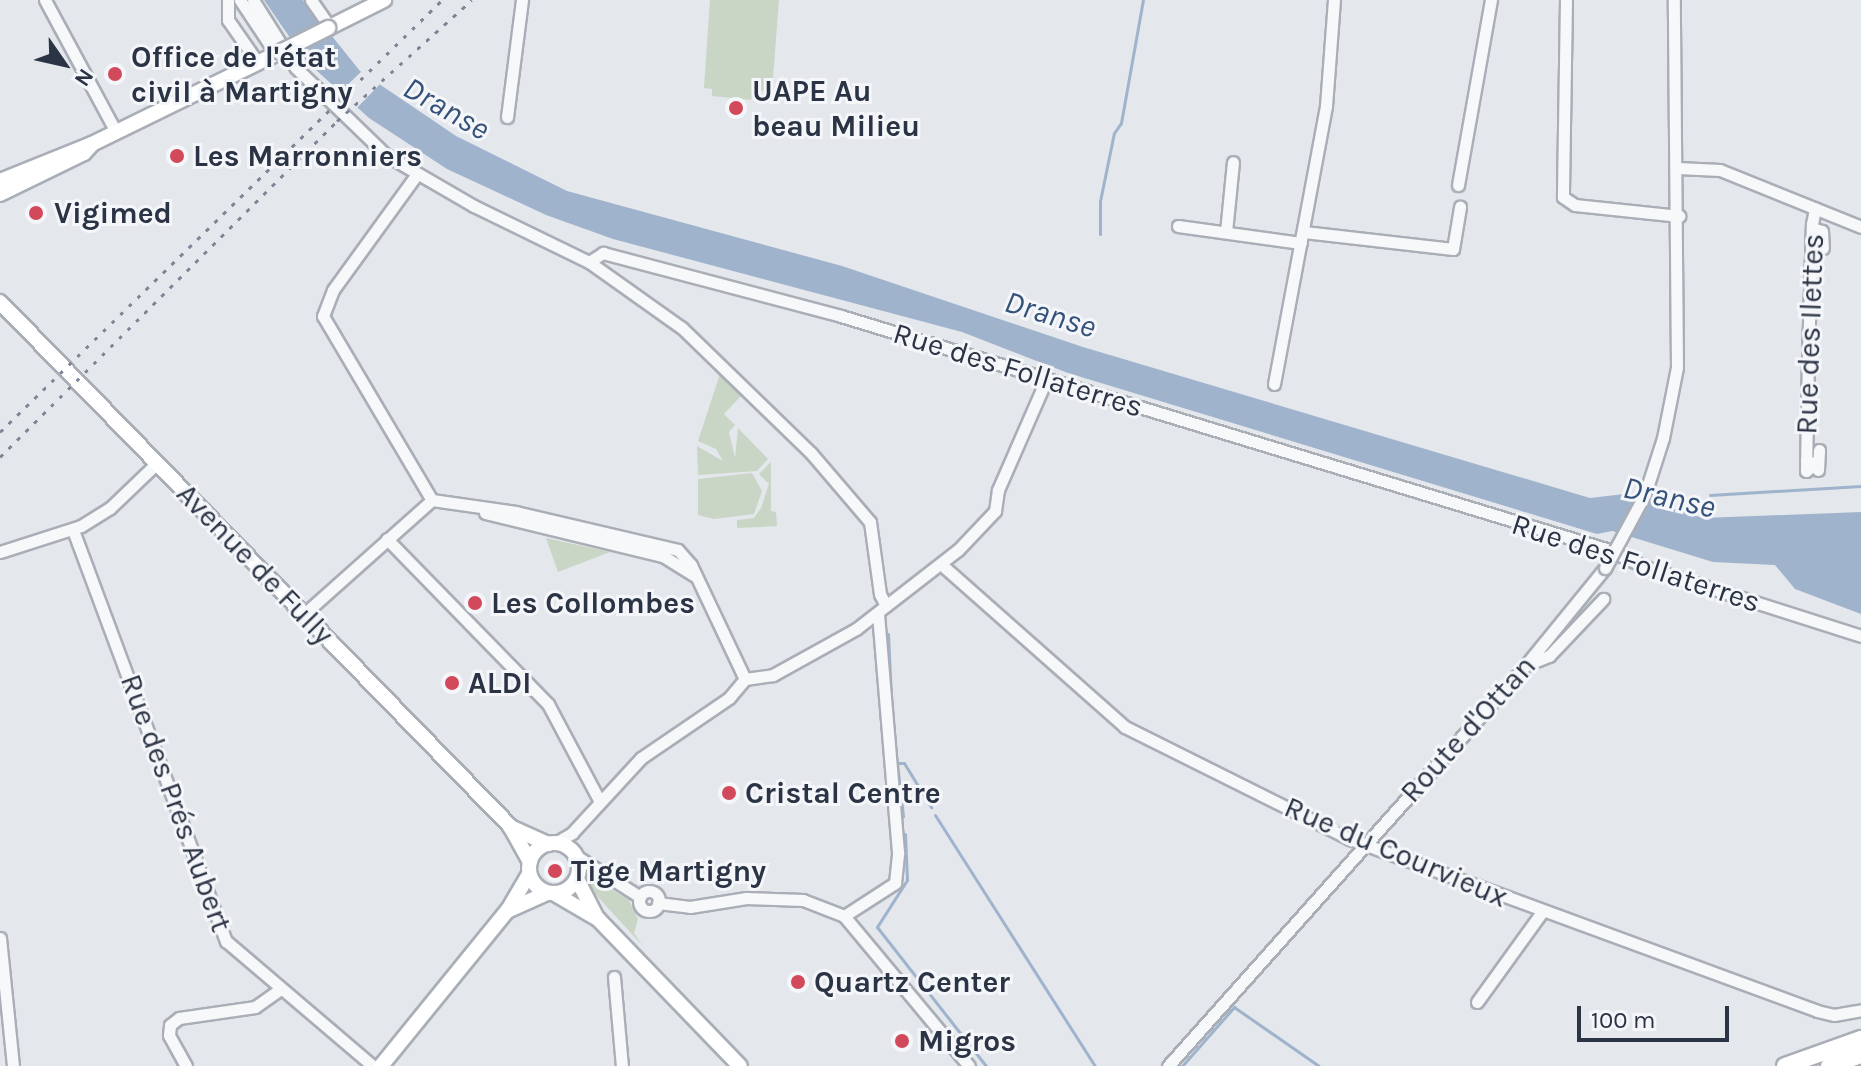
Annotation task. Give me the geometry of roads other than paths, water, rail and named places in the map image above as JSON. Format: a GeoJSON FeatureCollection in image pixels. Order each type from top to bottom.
{"type":"FeatureCollection","features":[{"type":"Feature","properties":{"kind":"highway"},"geometry":{"type":"LineString","coordinates":[[1785,1066],[1861,1039]]}},
{"type":"Feature","properties":{"kind":"highway"},"geometry":{"type":"LineString","coordinates":[[1835,1064],[1861,1055]]}},
{"type":"Feature","properties":{"kind":"main road"},"geometry":{"type":"LineString","coordinates":[[0,181],[92,144],[384,0]]}},
{"type":"Feature","properties":{"kind":"main road"},"geometry":{"type":"LineString","coordinates":[[0,194],[84,153],[92,144]]}},
{"type":"Feature","properties":{"kind":"main road","name":"Avenue de Fully"},"geometry":{"type":"LineString","coordinates":[[0,302],[510,826],[529,868]]}},
{"type":"Feature","properties":{"kind":"main road","name":"Avenue de Fully"},"geometry":{"type":"LineString","coordinates":[[510,826],[551,844]]}},
{"type":"Feature","properties":{"kind":"main road"},"geometry":{"type":"LineString","coordinates":[[381,1066],[508,910],[529,868],[551,844],[574,854],[577,878],[598,919],[740,1066]]}},
{"type":"Feature","properties":{"kind":"main road"},"geometry":{"type":"LineString","coordinates":[[529,868],[551,893],[598,919]]}},
{"type":"Feature","properties":{"kind":"main road"},"geometry":{"type":"LineString","coordinates":[[508,910],[568,889],[577,878]]}},
{"type":"Feature","properties":{"kind":"street"},"geometry":{"type":"LineString","coordinates":[[45,0],[116,132]]}},
{"type":"Feature","properties":{"kind":"street"},"geometry":{"type":"LineString","coordinates":[[228,0],[228,20],[258,63]]}},
{"type":"Feature","properties":{"kind":"street"},"geometry":{"type":"LineString","coordinates":[[240,0],[278,53]]}},
{"type":"Feature","properties":{"kind":"street"},"geometry":{"type":"LineString","coordinates":[[253,0],[312,86],[379,150],[417,174],[589,262],[671,318],[801,443],[873,528],[882,610],[899,871],[891,888],[844,916]]}},
{"type":"Feature","properties":{"kind":"street"},"geometry":{"type":"LineString","coordinates":[[311,0],[329,27]]}},
{"type":"Feature","properties":{"kind":"street"},"geometry":{"type":"LineString","coordinates":[[507,117],[524,0]]}},
{"type":"Feature","properties":{"kind":"street"},"geometry":{"type":"LineString","coordinates":[[1274,384],[1326,106],[1334,0]]}},
{"type":"Feature","properties":{"kind":"street"},"geometry":{"type":"LineString","coordinates":[[1458,185],[1491,0]]}},
{"type":"Feature","properties":{"kind":"street"},"geometry":{"type":"LineString","coordinates":[[1566,0],[1563,197],[1575,205],[1679,216],[1674,0]]}},
{"type":"Feature","properties":{"kind":"street"},"geometry":{"type":"LineString","coordinates":[[1226,232],[1233,162]]}},
{"type":"Feature","properties":{"kind":"street"},"geometry":{"type":"LineString","coordinates":[[1678,168],[1720,170],[1861,227]]}},
{"type":"Feature","properties":{"kind":"street"},"geometry":{"type":"LineString","coordinates":[[417,174],[333,290],[323,316],[432,500],[473,508],[508,522],[663,556],[699,581],[745,679]]}},
{"type":"Feature","properties":{"kind":"street"},"geometry":{"type":"LineString","coordinates":[[1178,226],[1453,249],[1460,207]]}},
{"type":"Feature","properties":{"kind":"street","name":"Rue des Ilettes"},"geometry":{"type":"LineString","coordinates":[[1815,208],[1806,465],[1821,469],[1819,450]]}},
{"type":"Feature","properties":{"kind":"street","name":"Route d'Ottan"},"geometry":{"type":"LineString","coordinates":[[1168,1066],[1525,666],[1605,568],[1647,488],[1677,367],[1679,216]]}},
{"type":"Feature","properties":{"kind":"street"},"geometry":{"type":"LineString","coordinates":[[1812,228],[1822,231],[1823,248]]}},
{"type":"Feature","properties":{"kind":"street","name":"Rue des Follaterres"},"geometry":{"type":"LineString","coordinates":[[589,262],[603,253],[841,316],[1606,549],[1648,568],[1861,636]]}},
{"type":"Feature","properties":{"kind":"street"},"geometry":{"type":"LineString","coordinates":[[551,844],[572,833],[599,800],[653,748],[729,698],[745,679],[773,675],[882,610],[942,565],[995,511],[998,490],[1046,380]]}},
{"type":"Feature","properties":{"kind":"street"},"geometry":{"type":"LineString","coordinates":[[0,552],[73,530],[110,508],[157,463]]}},
{"type":"Feature","properties":{"kind":"street"},"geometry":{"type":"LineString","coordinates":[[304,614],[432,500]]}},
{"type":"Feature","properties":{"kind":"street","name":"Rue des Prés Aubert"},"geometry":{"type":"LineString","coordinates":[[73,530],[226,941],[279,990],[373,1066]]}},
{"type":"Feature","properties":{"kind":"street"},"geometry":{"type":"LineString","coordinates":[[387,539],[548,704],[599,800]]}},
{"type":"Feature","properties":{"kind":"street","name":"Rue du Courvieux"},"geometry":{"type":"LineString","coordinates":[[942,565],[1125,727],[1363,845],[1817,1011],[1834,1015],[1861,1010]]}},
{"type":"Feature","properties":{"kind":"street"},"geometry":{"type":"LineString","coordinates":[[1525,666],[1549,656],[1603,599]]}},
{"type":"Feature","properties":{"kind":"street"},"geometry":{"type":"LineString","coordinates":[[572,833],[574,854],[640,897],[652,892],[658,903],[690,907],[746,898],[788,900],[820,903],[844,916],[969,1066]]}},
{"type":"Feature","properties":{"kind":"street"},"geometry":{"type":"LineString","coordinates":[[577,878],[606,876]]}},
{"type":"Feature","properties":{"kind":"street"},"geometry":{"type":"LineString","coordinates":[[1477,1002],[1542,912]]}},
{"type":"Feature","properties":{"kind":"street"},"geometry":{"type":"LineString","coordinates":[[0,938],[13,1066]]}},
{"type":"Feature","properties":{"kind":"street"},"geometry":{"type":"LineString","coordinates":[[614,977],[622,1066]]}},
{"type":"Feature","properties":{"kind":"street"},"geometry":{"type":"LineString","coordinates":[[186,1066],[169,1035],[170,1025],[179,1018],[255,1007],[279,990]]}},
{"type":"Feature","properties":{"kind":"water","name":"Dranse"},"geometry":{"type":"Polygon","coordinates":[[[264,0],[303,0],[360,71],[456,136],[567,191],[842,266],[1083,347],[1590,498],[1624,494],[1703,518],[1861,512],[1861,614],[1795,589],[1775,565],[1713,562],[1612,531],[1597,534],[1068,373],[962,332],[613,239],[546,215],[447,169],[369,118],[306,61],[264,0]]]}},
{"type":"Feature","properties":{"kind":"waterway"},"geometry":{"type":"LineString","coordinates":[[1100,234],[1100,201],[1114,133],[1121,123],[1143,0]]}},
{"type":"Feature","properties":{"kind":"waterway"},"geometry":{"type":"LineString","coordinates":[[1710,495],[1861,486]]}},
{"type":"Feature","properties":{"kind":"waterway"},"geometry":{"type":"LineString","coordinates":[[888,634],[891,698]]}},
{"type":"Feature","properties":{"kind":"waterway"},"geometry":{"type":"LineString","coordinates":[[894,737],[903,816]]}},
{"type":"Feature","properties":{"kind":"waterway"},"geometry":{"type":"LineString","coordinates":[[897,763],[904,763],[931,807]]}},
{"type":"Feature","properties":{"kind":"waterway"},"geometry":{"type":"LineString","coordinates":[[935,815],[1095,1066]]}},
{"type":"Feature","properties":{"kind":"waterway"},"geometry":{"type":"LineString","coordinates":[[905,834],[907,880],[877,927],[986,1066]]}},
{"type":"Feature","properties":{"kind":"waterway"},"geometry":{"type":"LineString","coordinates":[[620,975],[621,995]]}},
{"type":"Feature","properties":{"kind":"waterway"},"geometry":{"type":"LineString","coordinates":[[1182,1066],[1234,1007],[1319,1066]]}},
{"type":"Feature","properties":{"kind":"waterway"},"geometry":{"type":"LineString","coordinates":[[625,1038],[628,1066]]}},
{"type":"Feature","properties":{"kind":"railway"},"geometry":{"type":"LineString","coordinates":[[0,432],[442,0]]}},
{"type":"Feature","properties":{"kind":"railway"},"geometry":{"type":"LineString","coordinates":[[0,457],[337,121],[472,0]]}},
{"type":"Feature","properties":{"kind":"place","name":"Office de l'état civil à Martigny"},"geometry":{"type":"Point","coordinates":[115,74]}},
{"type":"Feature","properties":{"kind":"place","name":"UAPE Au beau Milieu"},"geometry":{"type":"Point","coordinates":[736,108]}},
{"type":"Feature","properties":{"kind":"place","name":"Les Marronniers"},"geometry":{"type":"Point","coordinates":[177,156]}},
{"type":"Feature","properties":{"kind":"place","name":"Vigimed"},"geometry":{"type":"Point","coordinates":[36,213]}},
{"type":"Feature","properties":{"kind":"place","name":"Les Collombes"},"geometry":{"type":"Point","coordinates":[475,603]}},
{"type":"Feature","properties":{"kind":"place","name":"ALDI"},"geometry":{"type":"Point","coordinates":[452,683]}},
{"type":"Feature","properties":{"kind":"place","name":"Cristal Centre"},"geometry":{"type":"Point","coordinates":[729,793]}},
{"type":"Feature","properties":{"kind":"place","name":"Tige Martigny"},"geometry":{"type":"Point","coordinates":[555,871]}},
{"type":"Feature","properties":{"kind":"place","name":"Quartz Center"},"geometry":{"type":"Point","coordinates":[798,982]}},
{"type":"Feature","properties":{"kind":"place","name":"Migros"},"geometry":{"type":"Point","coordinates":[902,1041]}}]}
